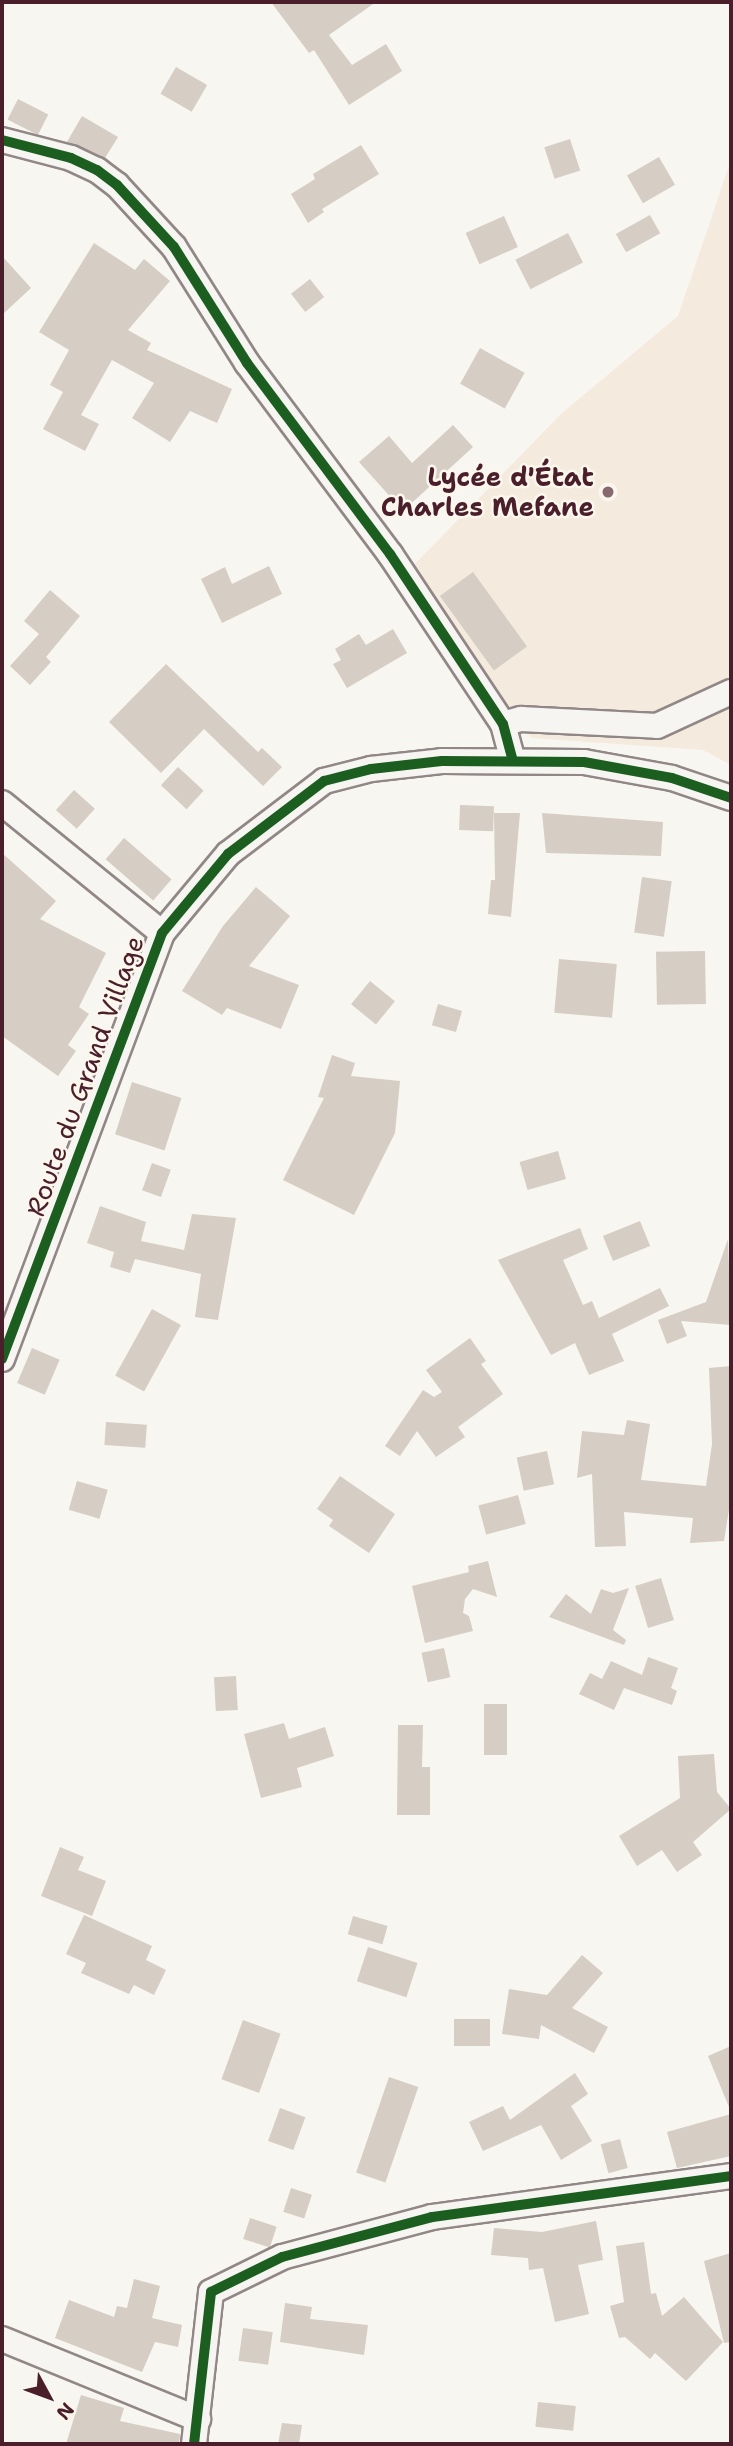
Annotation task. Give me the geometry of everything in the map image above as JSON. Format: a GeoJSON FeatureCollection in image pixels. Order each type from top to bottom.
{"type":"FeatureCollection","features":[{"type":"Feature","properties":{"kind":"street"},"geometry":{"type":"LineString","coordinates":[[2,140],[71,158],[97,170],[117,185],[174,247],[247,363],[390,554],[503,724],[513,761]]}},
{"type":"Feature","properties":{"kind":"street"},"geometry":{"type":"LineString","coordinates":[[503,724],[521,719],[657,726],[731,692]]}},
{"type":"Feature","properties":{"kind":"street","name":"Route du Grand Village"},"geometry":{"type":"LineString","coordinates":[[2,1359],[162,933],[228,854],[324,782],[371,769],[442,761],[584,762],[673,778],[731,797]]}},
{"type":"Feature","properties":{"kind":"street"},"geometry":{"type":"LineString","coordinates":[[2,803],[162,933]]}},
{"type":"Feature","properties":{"kind":"street"},"geometry":{"type":"LineString","coordinates":[[194,2444],[211,2292],[282,2257],[432,2217],[731,2176]]}},
{"type":"Feature","properties":{"kind":"street"},"geometry":{"type":"LineString","coordinates":[[2,2339],[198,2419]]}},
{"type":"Feature","properties":{"kind":"shaded area","name":"Lycée d'État Charles Mefane"},"geometry":{"type":"Polygon","coordinates":[[[731,160],[731,765],[703,750],[532,738],[409,570],[561,414],[678,316],[731,160]]]}},
{"type":"Feature","properties":{"kind":"building"},"geometry":{"type":"Polygon","coordinates":[[[271,2],[376,2],[329,35],[352,65],[386,44],[402,71],[349,105],[314,50],[309,53],[271,2]]]}},
{"type":"Feature","properties":{"kind":"building"},"geometry":{"type":"Polygon","coordinates":[[[176,67],[207,85],[192,112],[160,94],[176,67]]]}},
{"type":"Feature","properties":{"kind":"building"},"geometry":{"type":"Polygon","coordinates":[[[18,99],[48,114],[38,135],[8,119],[18,99]]]}},
{"type":"Feature","properties":{"kind":"building"},"geometry":{"type":"Polygon","coordinates":[[[82,116],[118,137],[105,158],[67,142],[82,116]]]}},
{"type":"Feature","properties":{"kind":"building"},"geometry":{"type":"Polygon","coordinates":[[[570,139],[580,170],[555,179],[544,147],[570,139]]]}},
{"type":"Feature","properties":{"kind":"building"},"geometry":{"type":"Polygon","coordinates":[[[361,145],[379,174],[322,209],[324,212],[308,223],[291,194],[315,179],[313,174],[361,145]]]}},
{"type":"Feature","properties":{"kind":"building"},"geometry":{"type":"Polygon","coordinates":[[[659,157],[675,185],[643,203],[627,176],[659,157]]]}},
{"type":"Feature","properties":{"kind":"building"},"geometry":{"type":"Polygon","coordinates":[[[650,215],[660,233],[626,252],[616,234],[650,215]]]}},
{"type":"Feature","properties":{"kind":"building"},"geometry":{"type":"Polygon","coordinates":[[[504,216],[518,247],[479,264],[466,233],[504,216]]]}},
{"type":"Feature","properties":{"kind":"building"},"geometry":{"type":"Polygon","coordinates":[[[568,233],[583,262],[530,289],[515,260],[568,233]]]}},
{"type":"Feature","properties":{"kind":"building"},"geometry":{"type":"Polygon","coordinates":[[[94,243],[135,270],[144,259],[170,281],[128,330],[151,343],[147,350],[232,389],[217,423],[190,411],[170,442],[132,418],[154,383],[112,360],[81,415],[99,424],[85,451],[43,429],[63,392],[50,385],[69,350],[39,332],[94,243]]]}},
{"type":"Feature","properties":{"kind":"building"},"geometry":{"type":"Polygon","coordinates":[[[2,256],[31,288],[2,315],[2,256]]]}},
{"type":"Feature","properties":{"kind":"building"},"geometry":{"type":"Polygon","coordinates":[[[310,279],[324,297],[305,312],[291,294],[310,279]]]}},
{"type":"Feature","properties":{"kind":"building"},"geometry":{"type":"Polygon","coordinates":[[[480,348],[525,373],[505,409],[460,384],[480,348]]]}},
{"type":"Feature","properties":{"kind":"building"},"geometry":{"type":"Polygon","coordinates":[[[453,425],[473,447],[403,511],[359,462],[389,436],[412,463],[453,425]]]}},
{"type":"Feature","properties":{"kind":"building"},"geometry":{"type":"Polygon","coordinates":[[[269,566],[282,594],[222,623],[201,579],[225,567],[232,584],[269,566]]]}},
{"type":"Feature","properties":{"kind":"building"},"geometry":{"type":"Polygon","coordinates":[[[473,572],[527,646],[494,671],[440,596],[473,572]]]}},
{"type":"Feature","properties":{"kind":"building"},"geometry":{"type":"Polygon","coordinates":[[[50,590],[80,616],[46,657],[51,662],[30,685],[10,666],[39,634],[24,621],[50,590]]]}},
{"type":"Feature","properties":{"kind":"building"},"geometry":{"type":"Polygon","coordinates":[[[393,629],[407,653],[347,688],[333,664],[341,660],[335,649],[359,634],[366,645],[393,629]]]}},
{"type":"Feature","properties":{"kind":"building"},"geometry":{"type":"Polygon","coordinates":[[[166,664],[258,752],[262,748],[282,767],[263,786],[204,729],[161,773],[109,722],[166,664]]]}},
{"type":"Feature","properties":{"kind":"building"},"geometry":{"type":"Polygon","coordinates":[[[178,767],[204,791],[187,809],[161,785],[178,767]]]}},
{"type":"Feature","properties":{"kind":"building"},"geometry":{"type":"Polygon","coordinates":[[[74,790],[95,809],[77,829],[56,810],[74,790]]]}},
{"type":"Feature","properties":{"kind":"building"},"geometry":{"type":"Polygon","coordinates":[[[460,805],[494,806],[493,831],[459,830],[460,805]]]}},
{"type":"Feature","properties":{"kind":"building"},"geometry":{"type":"Polygon","coordinates":[[[494,813],[520,813],[511,917],[488,914],[491,880],[495,880],[494,813]]]}},
{"type":"Feature","properties":{"kind":"building"},"geometry":{"type":"Polygon","coordinates":[[[542,813],[663,822],[661,856],[546,853],[542,813]]]}},
{"type":"Feature","properties":{"kind":"building"},"geometry":{"type":"Polygon","coordinates":[[[124,838],[172,879],[153,900],[106,859],[124,838]]]}},
{"type":"Feature","properties":{"kind":"building"},"geometry":{"type":"Polygon","coordinates":[[[2,853],[56,901],[40,919],[106,953],[79,1007],[89,1014],[68,1045],[76,1051],[58,1076],[2,1036],[2,853]]]}},
{"type":"Feature","properties":{"kind":"building"},"geometry":{"type":"Polygon","coordinates":[[[642,877],[672,881],[664,937],[634,932],[642,877]]]}},
{"type":"Feature","properties":{"kind":"building"},"geometry":{"type":"Polygon","coordinates":[[[256,887],[290,916],[249,966],[299,985],[281,1029],[227,1008],[222,1015],[182,991],[223,926],[256,887]]]}},
{"type":"Feature","properties":{"kind":"building"},"geometry":{"type":"Polygon","coordinates":[[[705,951],[706,1004],[657,1005],[656,952],[705,951]]]}},
{"type":"Feature","properties":{"kind":"building"},"geometry":{"type":"Polygon","coordinates":[[[559,959],[617,964],[612,1018],[554,1013],[559,959]]]}},
{"type":"Feature","properties":{"kind":"building"},"geometry":{"type":"Polygon","coordinates":[[[370,981],[395,1001],[376,1024],[351,1004],[370,981]]]}},
{"type":"Feature","properties":{"kind":"building"},"geometry":{"type":"Polygon","coordinates":[[[438,1004],[462,1011],[456,1032],[432,1025],[438,1004]]]}},
{"type":"Feature","properties":{"kind":"building"},"geometry":{"type":"Polygon","coordinates":[[[332,1055],[355,1063],[351,1076],[400,1081],[395,1133],[354,1215],[283,1180],[324,1098],[318,1097],[332,1055]]]}},
{"type":"Feature","properties":{"kind":"building"},"geometry":{"type":"Polygon","coordinates":[[[132,1082],[181,1098],[164,1150],[115,1134],[132,1082]]]}},
{"type":"Feature","properties":{"kind":"building"},"geometry":{"type":"Polygon","coordinates":[[[558,1151],[566,1179],[528,1190],[520,1162],[558,1151]]]}},
{"type":"Feature","properties":{"kind":"building"},"geometry":{"type":"Polygon","coordinates":[[[152,1163],[171,1170],[161,1197],[142,1190],[152,1163]]]}},
{"type":"Feature","properties":{"kind":"building"},"geometry":{"type":"Polygon","coordinates":[[[100,1206],[146,1222],[141,1241],[184,1250],[192,1214],[236,1218],[218,1320],[195,1317],[201,1274],[135,1259],[130,1273],[110,1267],[114,1252],[87,1243],[100,1206]]]}},
{"type":"Feature","properties":{"kind":"building"},"geometry":{"type":"Polygon","coordinates":[[[640,1221],[650,1246],[613,1261],[603,1236],[640,1221]]]}},
{"type":"Feature","properties":{"kind":"building"},"geometry":{"type":"Polygon","coordinates":[[[580,1228],[588,1249],[563,1260],[583,1305],[592,1301],[599,1318],[660,1288],[669,1306],[612,1334],[624,1361],[589,1375],[575,1343],[551,1355],[498,1260],[580,1228]]]}},
{"type":"Feature","properties":{"kind":"building"},"geometry":{"type":"Polygon","coordinates":[[[728,1239],[731,1325],[681,1321],[687,1336],[667,1344],[658,1320],[706,1302],[728,1239]]]}},
{"type":"Feature","properties":{"kind":"building"},"geometry":{"type":"Polygon","coordinates":[[[152,1309],[181,1325],[144,1391],[115,1375],[152,1309]]]}},
{"type":"Feature","properties":{"kind":"building"},"geometry":{"type":"Polygon","coordinates":[[[470,1338],[486,1361],[481,1364],[503,1394],[458,1427],[465,1437],[436,1457],[417,1431],[400,1456],[385,1446],[423,1390],[434,1397],[442,1392],[426,1370],[470,1338]]]}},
{"type":"Feature","properties":{"kind":"building"},"geometry":{"type":"Polygon","coordinates":[[[32,1348],[60,1360],[45,1395],[17,1383],[32,1348]]]}},
{"type":"Feature","properties":{"kind":"building"},"geometry":{"type":"Polygon","coordinates":[[[731,1366],[731,1497],[724,1541],[690,1543],[693,1518],[624,1512],[626,1546],[595,1547],[592,1474],[577,1478],[582,1431],[624,1435],[627,1420],[650,1424],[641,1480],[706,1486],[712,1444],[709,1368],[731,1366]]]}},
{"type":"Feature","properties":{"kind":"building"},"geometry":{"type":"Polygon","coordinates":[[[106,1422],[147,1425],[145,1448],[104,1445],[106,1422]]]}},
{"type":"Feature","properties":{"kind":"building"},"geometry":{"type":"Polygon","coordinates":[[[547,1451],[554,1484],[524,1491],[517,1457],[547,1451]]]}},
{"type":"Feature","properties":{"kind":"building"},"geometry":{"type":"Polygon","coordinates":[[[340,1476],[395,1514],[369,1553],[329,1526],[333,1520],[317,1509],[340,1476]]]}},
{"type":"Feature","properties":{"kind":"building"},"geometry":{"type":"Polygon","coordinates":[[[77,1481],[108,1490],[99,1519],[69,1510],[77,1481]]]}},
{"type":"Feature","properties":{"kind":"building"},"geometry":{"type":"Polygon","coordinates":[[[518,1495],[526,1524],[486,1535],[478,1506],[518,1495]]]}},
{"type":"Feature","properties":{"kind":"building"},"geometry":{"type":"Polygon","coordinates":[[[488,1561],[497,1597],[473,1589],[465,1599],[463,1613],[469,1616],[473,1631],[425,1643],[412,1586],[469,1572],[468,1566],[488,1561]]]}},
{"type":"Feature","properties":{"kind":"building"},"geometry":{"type":"Polygon","coordinates":[[[661,1578],[674,1620],[648,1628],[635,1586],[661,1578]]]}},
{"type":"Feature","properties":{"kind":"building"},"geometry":{"type":"Polygon","coordinates":[[[629,1588],[613,1630],[626,1640],[624,1645],[549,1617],[566,1594],[591,1614],[601,1589],[613,1593],[629,1588]]]}},
{"type":"Feature","properties":{"kind":"building"},"geometry":{"type":"Polygon","coordinates":[[[444,1648],[450,1677],[428,1682],[422,1653],[444,1648]]]}},
{"type":"Feature","properties":{"kind":"building"},"geometry":{"type":"Polygon","coordinates":[[[648,1657],[678,1668],[671,1688],[677,1691],[672,1705],[624,1688],[614,1710],[579,1694],[590,1673],[602,1679],[611,1661],[642,1675],[648,1657]]]}},
{"type":"Feature","properties":{"kind":"building"},"geometry":{"type":"Polygon","coordinates":[[[236,1676],[238,1710],[216,1711],[214,1677],[236,1676]]]}},
{"type":"Feature","properties":{"kind":"building"},"geometry":{"type":"Polygon","coordinates":[[[484,1704],[507,1704],[507,1755],[484,1755],[484,1704]]]}},
{"type":"Feature","properties":{"kind":"building"},"geometry":{"type":"Polygon","coordinates":[[[284,1723],[289,1739],[325,1727],[334,1756],[297,1768],[302,1787],[261,1798],[244,1734],[284,1723]]]}},
{"type":"Feature","properties":{"kind":"building"},"geometry":{"type":"Polygon","coordinates":[[[398,1725],[423,1725],[422,1767],[430,1767],[430,1815],[397,1815],[398,1725]]]}},
{"type":"Feature","properties":{"kind":"building"},"geometry":{"type":"Polygon","coordinates":[[[714,1754],[717,1792],[731,1809],[693,1842],[702,1855],[677,1872],[662,1850],[637,1866],[619,1836],[680,1798],[678,1756],[714,1754]]]}},
{"type":"Feature","properties":{"kind":"building"},"geometry":{"type":"Polygon","coordinates":[[[60,1847],[84,1857],[78,1870],[106,1881],[92,1916],[41,1896],[60,1847]]]}},
{"type":"Feature","properties":{"kind":"building"},"geometry":{"type":"Polygon","coordinates":[[[84,1915],[152,1946],[146,1960],[166,1970],[154,1995],[134,1985],[129,1994],[81,1973],[86,1963],[66,1954],[84,1915]]]}},
{"type":"Feature","properties":{"kind":"building"},"geometry":{"type":"Polygon","coordinates":[[[353,1916],[388,1926],[382,1944],[348,1934],[353,1916]]]}},
{"type":"Feature","properties":{"kind":"building"},"geometry":{"type":"Polygon","coordinates":[[[368,1947],[417,1963],[406,1997],[357,1981],[368,1947]]]}},
{"type":"Feature","properties":{"kind":"building"},"geometry":{"type":"Polygon","coordinates":[[[582,1955],[603,1973],[572,2008],[608,2027],[594,2053],[541,2025],[539,2039],[502,2034],[509,1989],[547,1995],[582,1955]]]}},
{"type":"Feature","properties":{"kind":"building"},"geometry":{"type":"Polygon","coordinates":[[[454,2019],[490,2019],[490,2046],[454,2046],[454,2019]]]}},
{"type":"Feature","properties":{"kind":"building"},"geometry":{"type":"Polygon","coordinates":[[[243,2020],[281,2034],[259,2093],[221,2079],[243,2020]]]}},
{"type":"Feature","properties":{"kind":"building"},"geometry":{"type":"Polygon","coordinates":[[[731,2046],[731,2112],[708,2056],[731,2046]]]}},
{"type":"Feature","properties":{"kind":"building"},"geometry":{"type":"Polygon","coordinates":[[[575,2073],[588,2094],[571,2106],[592,2141],[561,2160],[541,2125],[483,2151],[469,2122],[503,2106],[510,2120],[575,2073]]]}},
{"type":"Feature","properties":{"kind":"building"},"geometry":{"type":"Polygon","coordinates":[[[389,2077],[418,2087],[385,2183],[356,2172],[389,2077]]]}},
{"type":"Feature","properties":{"kind":"building"},"geometry":{"type":"Polygon","coordinates":[[[280,2108],[305,2117],[293,2150],[268,2141],[280,2108]]]}},
{"type":"Feature","properties":{"kind":"building"},"geometry":{"type":"Polygon","coordinates":[[[731,2114],[731,2156],[677,2168],[667,2132],[731,2114]]]}},
{"type":"Feature","properties":{"kind":"building"},"geometry":{"type":"Polygon","coordinates":[[[620,2139],[628,2168],[608,2173],[601,2144],[620,2139]]]}},
{"type":"Feature","properties":{"kind":"building"},"geometry":{"type":"Polygon","coordinates":[[[291,2188],[312,2195],[304,2219],[283,2212],[291,2188]]]}},
{"type":"Feature","properties":{"kind":"building"},"geometry":{"type":"Polygon","coordinates":[[[250,2218],[277,2227],[270,2248],[243,2239],[250,2218]]]}},
{"type":"Feature","properties":{"kind":"building"},"geometry":{"type":"Polygon","coordinates":[[[596,2221],[603,2260],[578,2265],[589,2314],[555,2322],[543,2268],[529,2270],[528,2258],[491,2255],[494,2228],[542,2232],[596,2221]]]}},
{"type":"Feature","properties":{"kind":"building"},"geometry":{"type":"Polygon","coordinates":[[[644,2242],[651,2294],[656,2293],[662,2316],[684,2297],[723,2342],[686,2381],[655,2353],[650,2359],[625,2337],[619,2338],[610,2306],[624,2302],[616,2246],[644,2242]]]}},
{"type":"Feature","properties":{"kind":"building"},"geometry":{"type":"Polygon","coordinates":[[[731,2253],[731,2342],[724,2343],[704,2261],[731,2253]]]}},
{"type":"Feature","properties":{"kind":"building"},"geometry":{"type":"Polygon","coordinates":[[[134,2279],[160,2286],[152,2318],[182,2325],[178,2347],[155,2342],[142,2372],[55,2338],[69,2300],[114,2317],[117,2306],[127,2308],[134,2279]]]}},
{"type":"Feature","properties":{"kind":"building"},"geometry":{"type":"Polygon","coordinates":[[[285,2303],[312,2307],[310,2319],[368,2325],[364,2355],[280,2342],[285,2303]]]}},
{"type":"Feature","properties":{"kind":"building"},"geometry":{"type":"Polygon","coordinates":[[[243,2328],[273,2332],[268,2365],[238,2361],[243,2328]]]}},
{"type":"Feature","properties":{"kind":"building"},"geometry":{"type":"Polygon","coordinates":[[[81,2395],[124,2408],[120,2421],[180,2434],[179,2444],[66,2444],[81,2395]]]}},
{"type":"Feature","properties":{"kind":"building"},"geometry":{"type":"Polygon","coordinates":[[[538,2402],[576,2406],[573,2431],[535,2427],[538,2402]]]}},
{"type":"Feature","properties":{"kind":"building"},"geometry":{"type":"Polygon","coordinates":[[[282,2423],[302,2425],[299,2444],[278,2444],[282,2423]]]}},
{"type":"Feature","properties":{"kind":"cycle path"},"geometry":{"type":"LineString","coordinates":[[2,140],[71,158],[97,170],[117,185],[174,247],[247,363],[390,554],[503,724],[513,761]]}},
{"type":"Feature","properties":{"kind":"cycle path"},"geometry":{"type":"LineString","coordinates":[[2,1359],[162,933],[228,854],[324,781],[371,769],[442,761],[584,762],[672,778],[731,798]]}},
{"type":"Feature","properties":{"kind":"cycle path"},"geometry":{"type":"LineString","coordinates":[[194,2444],[211,2292],[282,2257],[432,2217],[731,2176]]}},
{"type":"Feature","properties":{"kind":"place","name":"Lycée d'État Charles Mefane"},"geometry":{"type":"Point","coordinates":[608,492]}}]}
